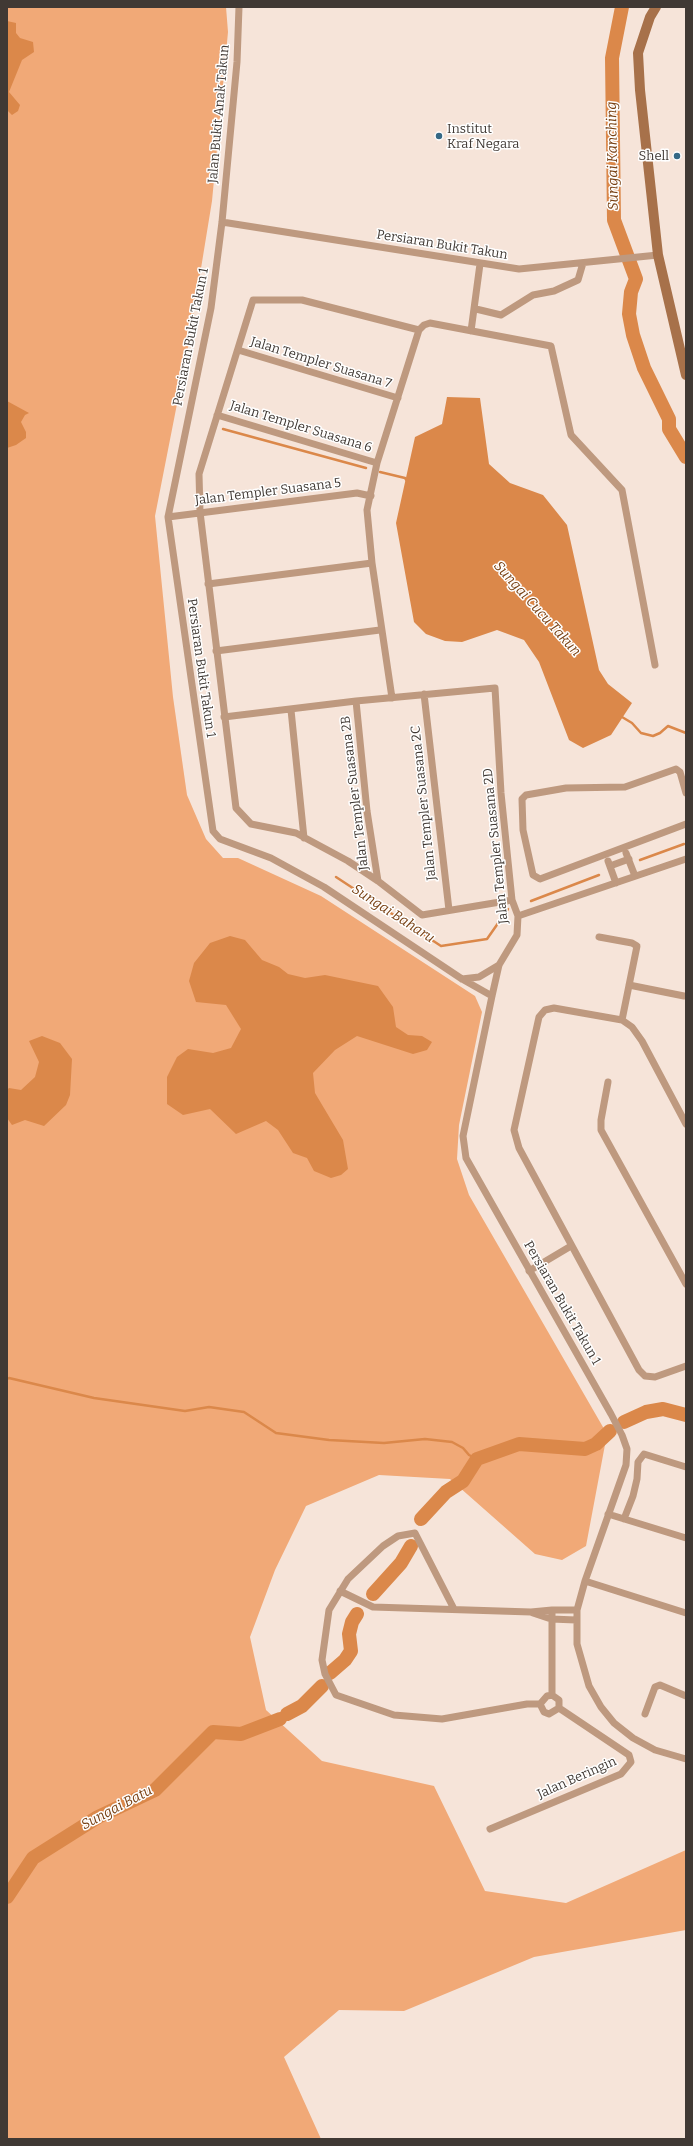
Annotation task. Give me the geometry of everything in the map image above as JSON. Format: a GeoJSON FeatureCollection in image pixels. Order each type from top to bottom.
{"type":"FeatureCollection","features":[{"type":"Feature","properties":{"kind":"street","name":"Jalan Bukit Anak Takun"},"geometry":{"type":"LineString","coordinates":[[222,222],[237,62],[239,7]]}},
{"type":"Feature","properties":{"kind":"street"},"geometry":{"type":"LineString","coordinates":[[656,7],[650,17],[638,52],[640,90],[658,255],[686,371]]}},
{"type":"Feature","properties":{"kind":"street","name":"Persiaran Bukit Takun"},"geometry":{"type":"LineString","coordinates":[[222,222],[519,269],[658,255]]}},
{"type":"Feature","properties":{"kind":"street","name":"Persiaran Bukit Takun 1"},"geometry":{"type":"LineString","coordinates":[[222,222],[211,308],[168,517],[213,831],[220,840],[271,858],[324,887],[462,979],[492,996],[463,1136],[466,1158],[611,1414],[622,1435],[627,1449],[626,1465],[585,1581],[577,1610],[577,1644],[582,1666],[589,1686],[601,1707],[614,1723],[633,1738],[655,1750],[686,1759]]}},
{"type":"Feature","properties":{"kind":"street"},"geometry":{"type":"LineString","coordinates":[[476,309],[501,315],[534,295],[554,291],[578,280],[583,263]]}},
{"type":"Feature","properties":{"kind":"street"},"geometry":{"type":"LineString","coordinates":[[471,331],[476,309],[480,264]]}},
{"type":"Feature","properties":{"kind":"street"},"geometry":{"type":"LineString","coordinates":[[419,330],[302,300],[253,300],[199,474],[200,512],[236,808],[251,824],[296,833],[348,861],[378,881],[422,915],[512,900]]}},
{"type":"Feature","properties":{"kind":"street"},"geometry":{"type":"LineString","coordinates":[[392,698],[380,630],[367,510],[377,463],[419,330],[424,325],[430,323],[551,346],[571,435],[622,490],[655,665]]}},
{"type":"Feature","properties":{"kind":"street","name":"Jalan Templer Suasana 7"},"geometry":{"type":"LineString","coordinates":[[238,350],[398,398]]}},
{"type":"Feature","properties":{"kind":"street","name":"Jalan Templer Suasana 6"},"geometry":{"type":"LineString","coordinates":[[217,415],[377,463]]}},
{"type":"Feature","properties":{"kind":"street","name":"Jalan Templer Suasana 5"},"geometry":{"type":"LineString","coordinates":[[168,517],[357,493],[371,496]]}},
{"type":"Feature","properties":{"kind":"street"},"geometry":{"type":"LineString","coordinates":[[208,584],[372,563]]}},
{"type":"Feature","properties":{"kind":"street"},"geometry":{"type":"LineString","coordinates":[[216,651],[380,630]]}},
{"type":"Feature","properties":{"kind":"street","name":"Jalan Templer Suasana 2D"},"geometry":{"type":"LineString","coordinates":[[424,694],[494,688],[501,793],[512,900],[518,916],[517,935],[499,965],[492,996]]}},
{"type":"Feature","properties":{"kind":"street"},"geometry":{"type":"LineString","coordinates":[[224,717],[424,694]]}},
{"type":"Feature","properties":{"kind":"street","name":"Jalan Templer Suasana 2C"},"geometry":{"type":"LineString","coordinates":[[424,694],[449,910]]}},
{"type":"Feature","properties":{"kind":"street","name":"Jalan Templer Suasana 2B"},"geometry":{"type":"LineString","coordinates":[[356,701],[367,811],[378,881]]}},
{"type":"Feature","properties":{"kind":"street"},"geometry":{"type":"LineString","coordinates":[[291,710],[304,838]]}},
{"type":"Feature","properties":{"kind":"street"},"geometry":{"type":"LineString","coordinates":[[686,793],[680,772],[676,768],[625,787],[566,788],[526,795],[522,799],[523,830],[534,875],[540,879],[686,824]]}},
{"type":"Feature","properties":{"kind":"street"},"geometry":{"type":"LineString","coordinates":[[616,883],[609,864],[628,856],[635,876]]}},
{"type":"Feature","properties":{"kind":"street"},"geometry":{"type":"LineString","coordinates":[[518,916],[686,859]]}},
{"type":"Feature","properties":{"kind":"street"},"geometry":{"type":"LineString","coordinates":[[599,938],[632,943],[637,946],[622,1020]]}},
{"type":"Feature","properties":{"kind":"street"},"geometry":{"type":"LineString","coordinates":[[462,979],[480,977],[499,965]]}},
{"type":"Feature","properties":{"kind":"street"},"geometry":{"type":"LineString","coordinates":[[629,985],[684,996]]}},
{"type":"Feature","properties":{"kind":"street"},"geometry":{"type":"LineString","coordinates":[[686,1124],[642,1041],[632,1027],[622,1020],[554,1008],[545,1010],[539,1017],[514,1130],[519,1148],[638,1370],[645,1376],[655,1377],[686,1366]]}},
{"type":"Feature","properties":{"kind":"street"},"geometry":{"type":"LineString","coordinates":[[608,1082],[600,1120],[602,1130],[686,1284]]}},
{"type":"Feature","properties":{"kind":"street"},"geometry":{"type":"LineString","coordinates":[[529,1271],[571,1246]]}},
{"type":"Feature","properties":{"kind":"street"},"geometry":{"type":"LineString","coordinates":[[624,1519],[633,1496],[637,1479],[638,1462],[644,1454],[686,1466]]}},
{"type":"Feature","properties":{"kind":"street"},"geometry":{"type":"LineString","coordinates":[[608,1514],[686,1538]]}},
{"type":"Feature","properties":{"kind":"street"},"geometry":{"type":"LineString","coordinates":[[454,1609],[415,1533],[398,1536],[383,1546],[348,1579],[329,1610],[322,1660],[325,1674],[336,1695],[394,1715],[442,1719],[527,1704],[540,1704],[547,1696],[552,1695]]}},
{"type":"Feature","properties":{"kind":"street"},"geometry":{"type":"LineString","coordinates":[[585,1581],[686,1613]]}},
{"type":"Feature","properties":{"kind":"street"},"geometry":{"type":"LineString","coordinates":[[340,1591],[373,1607],[531,1612],[577,1610]]}},
{"type":"Feature","properties":{"kind":"street"},"geometry":{"type":"LineString","coordinates":[[552,1610],[552,1695]]}},
{"type":"Feature","properties":{"kind":"street"},"geometry":{"type":"LineString","coordinates":[[531,1612],[551,1619],[576,1620]]}},
{"type":"Feature","properties":{"kind":"street"},"geometry":{"type":"LineString","coordinates":[[645,1714],[656,1687],[660,1685],[686,1696]]}},
{"type":"Feature","properties":{"kind":"street"},"geometry":{"type":"LineString","coordinates":[[540,1704],[544,1712],[549,1714],[559,1708],[559,1700],[552,1695]]}},
{"type":"Feature","properties":{"kind":"street","name":"Jalan Beringin"},"geometry":{"type":"LineString","coordinates":[[490,1829],[621,1774],[631,1762],[629,1755],[559,1708]]}},
{"type":"Feature","properties":{"kind":"shaded area"},"geometry":{"type":"Polygon","coordinates":[[[7,7],[226,7],[228,32],[212,201],[188,348],[155,516],[173,697],[187,795],[206,839],[223,858],[238,858],[321,896],[475,996],[482,1012],[459,1125],[457,1159],[469,1195],[607,1434],[586,1546],[562,1560],[535,1554],[450,1479],[379,1475],[306,1506],[275,1570],[250,1637],[266,1710],[322,1761],[434,1786],[485,1891],[566,1903],[686,1850],[686,1930],[534,1957],[404,2011],[339,2010],[284,2057],[321,2139],[7,2139],[7,7]]]}},
{"type":"Feature","properties":{"kind":"water"},"geometry":{"type":"Polygon","coordinates":[[[7,21],[16,23],[16,33],[20,38],[33,42],[34,52],[22,60],[9,92],[20,105],[18,111],[12,115],[7,110],[7,21]]]}},
{"type":"Feature","properties":{"kind":"water"},"geometry":{"type":"Polygon","coordinates":[[[447,397],[480,398],[489,464],[510,483],[543,495],[567,525],[599,670],[608,684],[632,703],[611,735],[583,748],[569,740],[539,662],[524,640],[497,630],[462,642],[445,641],[426,634],[414,622],[396,523],[415,437],[442,424],[447,397]]]}},
{"type":"Feature","properties":{"kind":"water"},"geometry":{"type":"Polygon","coordinates":[[[7,401],[29,413],[25,415],[21,422],[26,432],[26,438],[16,445],[7,448],[7,401]]]}},
{"type":"Feature","properties":{"kind":"water"},"geometry":{"type":"Polygon","coordinates":[[[230,936],[245,940],[262,960],[279,967],[288,974],[305,978],[325,975],[378,986],[393,1007],[396,1027],[408,1035],[422,1036],[432,1042],[427,1050],[413,1054],[357,1036],[335,1050],[313,1073],[315,1093],[343,1140],[348,1169],[341,1175],[331,1178],[314,1171],[307,1158],[293,1153],[278,1130],[266,1121],[236,1134],[210,1109],[183,1115],[167,1104],[167,1077],[177,1057],[188,1049],[213,1053],[231,1048],[241,1029],[226,1005],[196,1002],[189,981],[194,963],[210,943],[230,936]]]}},
{"type":"Feature","properties":{"kind":"water"},"geometry":{"type":"Polygon","coordinates":[[[42,1036],[60,1043],[72,1059],[70,1095],[66,1105],[44,1126],[25,1120],[12,1125],[7,1118],[7,1090],[9,1088],[21,1090],[35,1077],[39,1062],[29,1041],[42,1036]]]}},
{"type":"Feature","properties":{"kind":"waterway","name":"Sungai Kanching"},"geometry":{"type":"LineString","coordinates":[[622,7],[612,58],[614,220],[636,279],[631,292],[629,314],[633,335],[644,368],[669,419],[669,429],[686,457]]}},
{"type":"Feature","properties":{"kind":"waterway","name":"Sungai Cucu Takun"},"geometry":{"type":"LineString","coordinates":[[223,429],[366,468]]}},
{"type":"Feature","properties":{"kind":"waterway","name":"Sungai Cucu Takun"},"geometry":{"type":"LineString","coordinates":[[380,472],[405,478],[407,481]]}},
{"type":"Feature","properties":{"kind":"waterway","name":"Sungai Cucu Takun"},"geometry":{"type":"LineString","coordinates":[[622,717],[632,723],[641,733],[653,736],[660,733],[668,726],[686,733]]}},
{"type":"Feature","properties":{"kind":"waterway","name":"Sungai Baharu"},"geometry":{"type":"LineString","coordinates":[[640,860],[684,844]]}},
{"type":"Feature","properties":{"kind":"waterway","name":"Sungai Baharu"},"geometry":{"type":"LineString","coordinates":[[531,901],[599,875]]}},
{"type":"Feature","properties":{"kind":"waterway","name":"Sungai Baharu"},"geometry":{"type":"LineString","coordinates":[[336,877],[441,946],[487,939],[508,909]]}},
{"type":"Feature","properties":{"kind":"waterway"},"geometry":{"type":"LineString","coordinates":[[7,1379],[9,1378],[94,1398],[185,1411],[209,1407],[244,1412],[276,1433],[329,1440],[384,1443],[425,1439],[452,1442],[463,1448],[469,1455],[477,1459]]}},
{"type":"Feature","properties":{"kind":"waterway","name":"Sungai Batu"},"geometry":{"type":"LineString","coordinates":[[624,1422],[646,1412],[663,1409],[686,1415]]}},
{"type":"Feature","properties":{"kind":"waterway","name":"Sungai Batu"},"geometry":{"type":"LineString","coordinates":[[421,1519],[446,1492],[463,1481],[477,1459],[519,1444],[585,1449],[596,1444],[610,1431]]}},
{"type":"Feature","properties":{"kind":"waterway","name":"Sungai Batu"},"geometry":{"type":"LineString","coordinates":[[373,1594],[401,1563],[411,1546]]}},
{"type":"Feature","properties":{"kind":"waterway","name":"Sungai Batu"},"geometry":{"type":"LineString","coordinates":[[330,1673],[345,1660],[351,1651],[349,1634],[352,1622],[357,1614]]}},
{"type":"Feature","properties":{"kind":"waterway","name":"Sungai Batu"},"geometry":{"type":"LineString","coordinates":[[287,1714],[302,1706],[322,1686]]}},
{"type":"Feature","properties":{"kind":"waterway","name":"Sungai Batu"},"geometry":{"type":"LineString","coordinates":[[7,1897],[33,1858],[98,1817],[155,1790],[213,1732],[241,1734],[280,1719]]}},
{"type":"Feature","properties":{"kind":"place","name":"Institut Kraf Negara"},"geometry":{"type":"Point","coordinates":[439,136]}},
{"type":"Feature","properties":{"kind":"place","name":"Shell"},"geometry":{"type":"Point","coordinates":[677,156]}}]}
